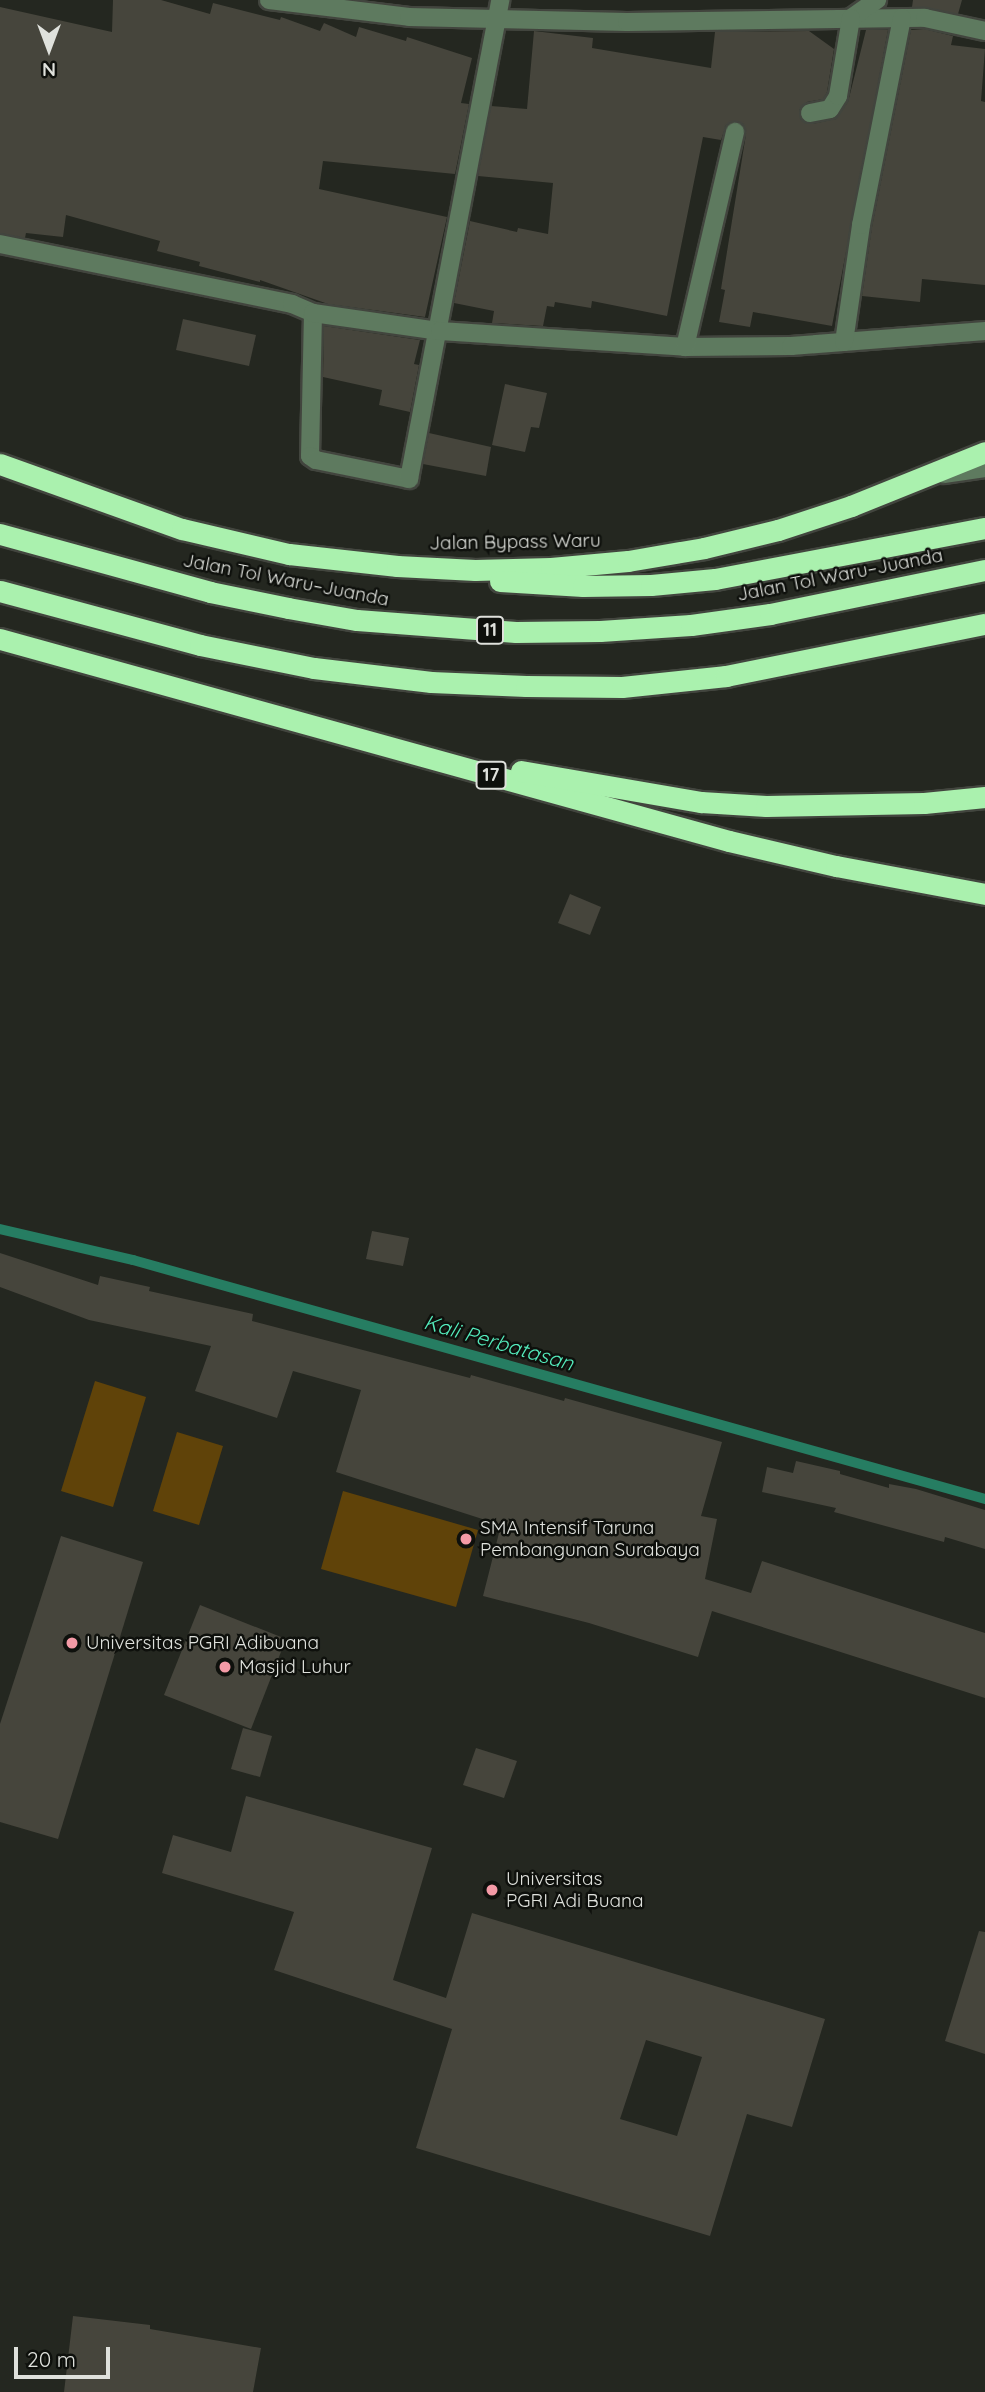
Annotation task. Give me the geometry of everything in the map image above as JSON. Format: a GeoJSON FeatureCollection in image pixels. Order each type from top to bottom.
{"type":"FeatureCollection","features":[{"type":"Feature","properties":{"kind":"highway","name":"Jalan Bypass Waru"},"geometry":{"type":"LineString","coordinates":[[0,464],[183,529],[289,554],[397,566],[487,569],[628,561],[704,548],[778,530],[852,506],[985,452]]}},
{"type":"Feature","properties":{"kind":"highway"},"geometry":{"type":"LineString","coordinates":[[0,479],[79,492]]}},
{"type":"Feature","properties":{"kind":"highway"},"geometry":{"type":"LineString","coordinates":[[397,566],[510,583],[651,585],[715,579],[985,528]]}},
{"type":"Feature","properties":{"kind":"highway","name":"Jalan Tol Waru–Juanda"},"geometry":{"type":"LineString","coordinates":[[0,534],[210,592],[288,608],[357,620],[516,632],[600,631],[730,620],[985,569]]}},
{"type":"Feature","properties":{"kind":"highway"},"geometry":{"type":"LineString","coordinates":[[0,591],[200,645],[314,668],[431,682],[526,686],[622,687],[726,676],[985,624]]}},
{"type":"Feature","properties":{"kind":"highway","name":"17"},"geometry":{"type":"LineString","coordinates":[[0,639],[729,841],[835,866],[985,894]]}},
{"type":"Feature","properties":{"kind":"highway"},"geometry":{"type":"LineString","coordinates":[[405,750],[701,802],[837,806],[985,797]]}},
{"type":"Feature","properties":{"kind":"street"},"geometry":{"type":"LineString","coordinates":[[269,0],[409,17],[494,21],[901,18],[950,22],[985,31]]}},
{"type":"Feature","properties":{"kind":"street"},"geometry":{"type":"LineString","coordinates":[[313,313],[307,448],[310,456],[316,460],[409,479],[440,331],[494,21],[500,0]]}},
{"type":"Feature","properties":{"kind":"street"},"geometry":{"type":"LineString","coordinates":[[810,113],[830,108],[838,96],[851,18],[877,0]]}},
{"type":"Feature","properties":{"kind":"street"},"geometry":{"type":"LineString","coordinates":[[844,342],[860,225],[901,18]]}},
{"type":"Feature","properties":{"kind":"street"},"geometry":{"type":"LineString","coordinates":[[685,347],[736,132]]}},
{"type":"Feature","properties":{"kind":"street"},"geometry":{"type":"LineString","coordinates":[[0,244],[292,304],[313,313],[440,331],[685,347],[844,342],[985,331]]}},
{"type":"Feature","properties":{"kind":"street"},"geometry":{"type":"LineString","coordinates":[[923,477],[985,468]]}},
{"type":"Feature","properties":{"kind":"shaded area"},"geometry":{"type":"Polygon","coordinates":[[[95,1381],[146,1397],[113,1507],[61,1491],[95,1381]]]}},
{"type":"Feature","properties":{"kind":"shaded area"},"geometry":{"type":"Polygon","coordinates":[[[177,1432],[223,1446],[199,1525],[153,1511],[177,1432]]]}},
{"type":"Feature","properties":{"kind":"shaded area"},"geometry":{"type":"Polygon","coordinates":[[[343,1491],[478,1530],[456,1607],[321,1569],[343,1491]]]}},
{"type":"Feature","properties":{"kind":"building"},"geometry":{"type":"Polygon","coordinates":[[[113,0],[161,0],[210,14],[213,3],[280,20],[281,17],[320,31],[324,23],[356,37],[359,27],[406,41],[407,37],[472,58],[461,103],[469,104],[455,174],[323,161],[319,189],[447,217],[425,317],[328,304],[260,280],[199,266],[200,262],[157,251],[160,241],[66,215],[63,237],[26,233],[25,238],[0,233],[0,7],[112,32],[113,0]]]}},
{"type":"Feature","properties":{"kind":"building"},"geometry":{"type":"Polygon","coordinates":[[[913,0],[962,0],[958,14],[912,7],[913,0]]]}},
{"type":"Feature","properties":{"kind":"building"},"geometry":{"type":"Polygon","coordinates":[[[924,29],[953,36],[951,45],[985,49],[981,101],[985,102],[985,285],[922,279],[920,302],[862,296],[872,227],[911,30],[924,29]]]}},
{"type":"Feature","properties":{"kind":"building"},"geometry":{"type":"Polygon","coordinates":[[[866,30],[888,30],[832,326],[753,312],[750,327],[719,322],[725,290],[721,289],[746,134],[743,124],[737,121],[726,125],[721,140],[703,137],[667,316],[592,301],[591,308],[555,302],[554,307],[547,306],[543,326],[492,323],[494,311],[454,303],[470,221],[517,232],[518,228],[548,234],[553,183],[478,176],[491,106],[527,109],[534,31],[593,38],[592,48],[711,68],[715,32],[809,31],[834,49],[827,92],[823,99],[807,102],[799,110],[801,120],[812,124],[836,119],[848,102],[866,30]]]}},
{"type":"Feature","properties":{"kind":"building"},"geometry":{"type":"Polygon","coordinates":[[[183,319],[256,335],[249,366],[176,350],[183,319]]]}},
{"type":"Feature","properties":{"kind":"building"},"geometry":{"type":"Polygon","coordinates":[[[324,326],[420,340],[414,364],[419,365],[410,412],[379,405],[382,390],[323,377],[324,326]]]}},
{"type":"Feature","properties":{"kind":"building"},"geometry":{"type":"Polygon","coordinates":[[[505,384],[547,393],[539,428],[531,427],[525,452],[492,445],[505,384]]]}},
{"type":"Feature","properties":{"kind":"building"},"geometry":{"type":"Polygon","coordinates":[[[429,433],[491,447],[486,476],[423,464],[429,433]]]}},
{"type":"Feature","properties":{"kind":"building"},"geometry":{"type":"Polygon","coordinates":[[[570,894],[601,907],[590,935],[558,923],[570,894]]]}},
{"type":"Feature","properties":{"kind":"building"},"geometry":{"type":"Polygon","coordinates":[[[372,1231],[409,1238],[403,1266],[366,1259],[372,1231]]]}},
{"type":"Feature","properties":{"kind":"building"},"geometry":{"type":"Polygon","coordinates":[[[0,1253],[98,1285],[100,1276],[150,1287],[149,1291],[253,1314],[252,1321],[470,1378],[471,1375],[564,1401],[565,1398],[722,1442],[701,1516],[717,1519],[705,1579],[751,1593],[762,1561],[985,1633],[985,1698],[712,1611],[698,1657],[589,1623],[483,1596],[501,1525],[336,1472],[361,1390],[293,1371],[277,1418],[195,1391],[211,1346],[89,1320],[0,1287],[0,1253]]]}},
{"type":"Feature","properties":{"kind":"building"},"geometry":{"type":"Polygon","coordinates":[[[796,1461],[840,1471],[840,1474],[889,1488],[889,1484],[916,1489],[985,1510],[985,1549],[945,1537],[944,1542],[834,1512],[836,1508],[762,1492],[767,1467],[793,1473],[796,1461]]]}},
{"type":"Feature","properties":{"kind":"building","name":"Universitas PGRI Adibuana"},"geometry":{"type":"Polygon","coordinates":[[[61,1536],[143,1562],[58,1839],[0,1822],[0,1724],[61,1536]]]}},
{"type":"Feature","properties":{"kind":"building","name":"Masjid Luhur"},"geometry":{"type":"Polygon","coordinates":[[[200,1605],[286,1639],[251,1729],[164,1695],[200,1605]]]}},
{"type":"Feature","properties":{"kind":"building"},"geometry":{"type":"Polygon","coordinates":[[[243,1728],[272,1736],[260,1777],[231,1769],[243,1728]]]}},
{"type":"Feature","properties":{"kind":"building"},"geometry":{"type":"Polygon","coordinates":[[[476,1748],[517,1761],[504,1798],[463,1785],[476,1748]]]}},
{"type":"Feature","properties":{"kind":"building"},"geometry":{"type":"Polygon","coordinates":[[[246,1796],[432,1848],[393,1980],[446,1998],[472,1913],[825,2019],[792,2127],[747,2114],[710,2236],[416,2148],[452,2029],[274,1970],[294,1912],[162,1873],[173,1835],[231,1852],[246,1796]],[[646,2040],[620,2119],[677,2136],[702,2057],[646,2040]]]}},
{"type":"Feature","properties":{"kind":"building"},"geometry":{"type":"Polygon","coordinates":[[[979,1931],[985,1932],[985,2054],[945,2041],[979,1931]]]}},
{"type":"Feature","properties":{"kind":"building"},"geometry":{"type":"Polygon","coordinates":[[[73,2316],[150,2325],[150,2329],[261,2348],[253,2392],[64,2392],[73,2316]]]}},
{"type":"Feature","properties":{"kind":"waterway","name":"Kali Perbatasan"},"geometry":{"type":"LineString","coordinates":[[0,1229],[133,1260],[985,1499]]}},
{"type":"Feature","properties":{"kind":"place","name":"SMA Intensif Taruna Pembangunan Surabaya"},"geometry":{"type":"Point","coordinates":[466,1539]}},
{"type":"Feature","properties":{"kind":"place","name":"Universitas PGRI Adibuana"},"geometry":{"type":"Point","coordinates":[72,1643]}},
{"type":"Feature","properties":{"kind":"place","name":"Masjid Luhur"},"geometry":{"type":"Point","coordinates":[225,1667]}},
{"type":"Feature","properties":{"kind":"place","name":"Universitas PGRI Adi Buana"},"geometry":{"type":"Point","coordinates":[492,1890]}}]}
